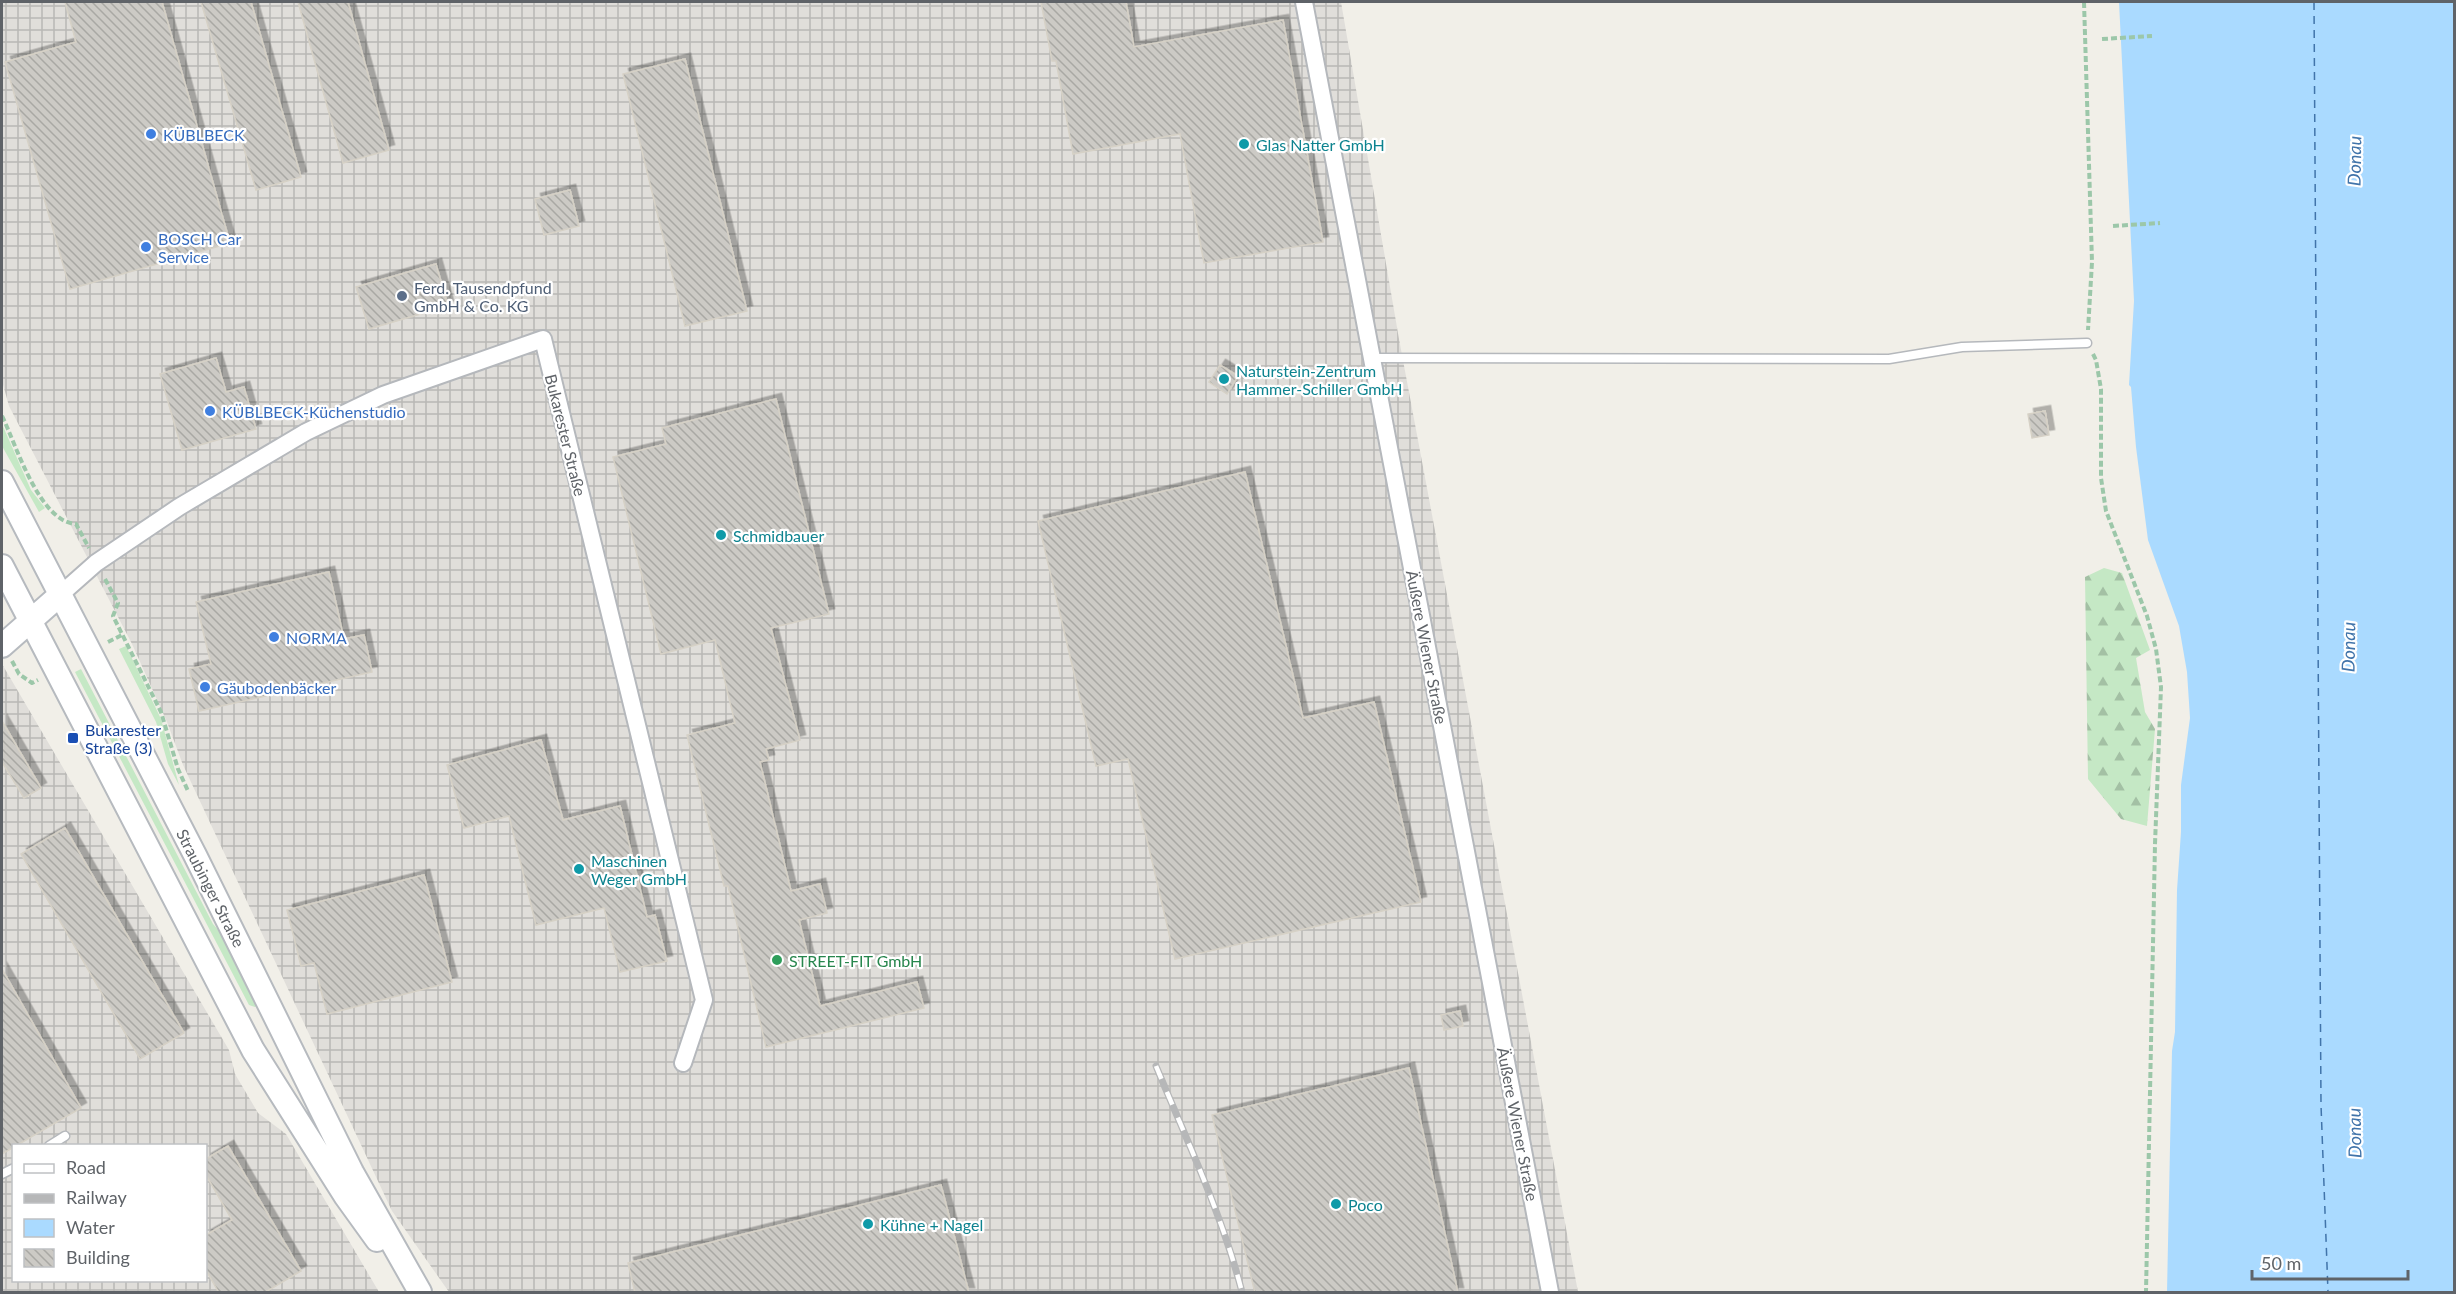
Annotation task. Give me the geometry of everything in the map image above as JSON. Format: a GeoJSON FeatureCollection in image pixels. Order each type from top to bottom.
{"type":"FeatureCollection","features":[{"type":"Feature","properties":{"kind":"main road","name":"Straubinger Straße"},"geometry":{"type":"LineString","coordinates":[[2,482],[200,865],[352,1172],[420,1293]]}},
{"type":"Feature","properties":{"kind":"main road"},"geometry":{"type":"LineString","coordinates":[[2,566],[254,1050],[346,1197],[415,1293]]}},
{"type":"Feature","properties":{"kind":"main road"},"geometry":{"type":"LineString","coordinates":[[2,646],[61,594]]}},
{"type":"Feature","properties":{"kind":"street","name":"Äußere Wiener Straße"},"geometry":{"type":"LineString","coordinates":[[1304,2],[1550,1293]]}},
{"type":"Feature","properties":{"kind":"street","name":"Bukarester Straße"},"geometry":{"type":"LineString","coordinates":[[61,594],[96,563],[179,507],[306,432],[383,395],[543,339],[704,1000],[683,1063]]}},
{"type":"Feature","properties":{"kind":"lane"},"geometry":{"type":"LineString","coordinates":[[1372,358],[1889,359],[1962,347],[2087,343]]}},
{"type":"Feature","properties":{"kind":"lane"},"geometry":{"type":"LineString","coordinates":[[52,1144],[65,1136]]}},
{"type":"Feature","properties":{"kind":"path"},"geometry":{"type":"LineString","coordinates":[[2084,2],[2092,262],[2087,343],[2096,360],[2101,389],[2101,478],[2106,511],[2147,616],[2156,649],[2161,687],[2155,844],[2146,1293]]}},
{"type":"Feature","properties":{"kind":"path"},"geometry":{"type":"LineString","coordinates":[[2103,39],[2152,36]]}},
{"type":"Feature","properties":{"kind":"path"},"geometry":{"type":"LineString","coordinates":[[2113,226],[2160,223]]}},
{"type":"Feature","properties":{"kind":"shaded area"},"geometry":{"type":"Polygon","coordinates":[[[2,2],[1341,2],[1399,339],[1578,1292],[449,1292],[392,1211],[183,765],[167,722],[132,644],[9,406],[2,381],[2,2]]]}},
{"type":"Feature","properties":{"kind":"shaded area"},"geometry":{"type":"Polygon","coordinates":[[[2,664],[229,1050],[235,1074],[258,1113],[286,1134],[379,1292],[2,1292],[2,664]]]}},
{"type":"Feature","properties":{"kind":"green space"},"geometry":{"type":"Polygon","coordinates":[[[2,424],[31,490],[45,508],[39,512],[2,446],[2,424]]]}},
{"type":"Feature","properties":{"kind":"green space"},"geometry":{"type":"Polygon","coordinates":[[[2104,568],[2122,573],[2150,650],[2136,658],[2145,712],[2155,729],[2147,826],[2121,819],[2088,779],[2085,577],[2104,568]]]}},
{"type":"Feature","properties":{"kind":"green space"},"geometry":{"type":"Polygon","coordinates":[[[126,646],[161,719],[179,785],[168,764],[156,722],[119,649],[126,646]]]}},
{"type":"Feature","properties":{"kind":"green space"},"geometry":{"type":"Polygon","coordinates":[[[81,669],[213,924],[240,955],[262,1001],[255,1007],[249,1005],[75,672],[81,669]]]}},
{"type":"Feature","properties":{"kind":"water","name":"Donau"},"geometry":{"type":"Polygon","coordinates":[[[2119,2],[2454,2],[2454,1292],[2167,1292],[2181,785],[2190,718],[2187,672],[2179,626],[2148,540],[2129,385],[2134,301],[2119,2]]]}},
{"type":"Feature","properties":{"kind":"building","name":"KÜBLBECK"},"geometry":{"type":"Polygon","coordinates":[[[65,2],[162,2],[230,243],[70,289],[5,62],[76,42],[65,2]]]}},
{"type":"Feature","properties":{"kind":"building"},"geometry":{"type":"Polygon","coordinates":[[[201,2],[251,2],[301,177],[256,190],[201,2]]]}},
{"type":"Feature","properties":{"kind":"building"},"geometry":{"type":"Polygon","coordinates":[[[298,2],[348,2],[389,150],[343,163],[298,2]]]}},
{"type":"Feature","properties":{"kind":"building","name":"Glas Natter GmbH"},"geometry":{"type":"Polygon","coordinates":[[[1041,2],[1126,2],[1134,47],[1283,20],[1323,242],[1204,263],[1180,134],[1073,154],[1056,61],[1052,61],[1041,2]]]}},
{"type":"Feature","properties":{"kind":"building"},"geometry":{"type":"Polygon","coordinates":[[[685,59],[747,311],[685,326],[623,74],[685,59]]]}},
{"type":"Feature","properties":{"kind":"building"},"geometry":{"type":"Polygon","coordinates":[[[570,190],[579,226],[544,235],[535,199],[570,190]]]}},
{"type":"Feature","properties":{"kind":"building","name":"Ferd. Tausendpfund GmbH & Co. KG"},"geometry":{"type":"Polygon","coordinates":[[[436,264],[448,306],[369,329],[356,287],[436,264]]]}},
{"type":"Feature","properties":{"kind":"building","name":"KÜBLBECK-Küchenstudio"},"geometry":{"type":"Polygon","coordinates":[[[216,358],[226,392],[244,387],[256,429],[182,450],[160,374],[216,358]]]}},
{"type":"Feature","properties":{"kind":"building","name":"Naturstein-Zentrum Hammer-Schiller GmbH"},"geometry":{"type":"Polygon","coordinates":[[[1220,365],[1238,376],[1227,394],[1209,382],[1220,365]]]}},
{"type":"Feature","properties":{"kind":"building","name":"Schmidbauer"},"geometry":{"type":"Polygon","coordinates":[[[776,399],[829,614],[771,628],[800,740],[766,749],[769,760],[760,762],[791,891],[820,884],[827,913],[799,920],[820,1006],[917,982],[924,1008],[766,1047],[728,886],[724,886],[687,735],[735,723],[715,640],[661,654],[613,457],[666,444],[662,428],[776,399]]]}},
{"type":"Feature","properties":{"kind":"building"},"geometry":{"type":"Polygon","coordinates":[[[2045,411],[2049,435],[2032,438],[2028,414],[2045,411]]]}},
{"type":"Feature","properties":{"kind":"building"},"geometry":{"type":"Polygon","coordinates":[[[1245,472],[1303,718],[1374,702],[1421,902],[1175,959],[1128,759],[1096,766],[1038,521],[1245,472]]]}},
{"type":"Feature","properties":{"kind":"building","name":"NORMA"},"geometry":{"type":"Polygon","coordinates":[[[329,572],[344,639],[364,635],[372,672],[199,711],[189,669],[211,664],[196,602],[329,572]]]}},
{"type":"Feature","properties":{"kind":"building"},"geometry":{"type":"Polygon","coordinates":[[[2,721],[41,788],[24,798],[2,762],[2,721]]]}},
{"type":"Feature","properties":{"kind":"building","name":"Maschinen Weger GmbH"},"geometry":{"type":"Polygon","coordinates":[[[541,740],[563,820],[620,806],[647,917],[655,915],[667,961],[620,972],[604,908],[536,925],[509,816],[464,828],[447,765],[541,740]]]}},
{"type":"Feature","properties":{"kind":"building"},"geometry":{"type":"Polygon","coordinates":[[[65,828],[184,1033],[140,1059],[21,854],[65,828]]]}},
{"type":"Feature","properties":{"kind":"building"},"geometry":{"type":"Polygon","coordinates":[[[424,875],[452,982],[327,1014],[314,963],[301,966],[287,910],[424,875]]]}},
{"type":"Feature","properties":{"kind":"building"},"geometry":{"type":"Polygon","coordinates":[[[2,969],[81,1108],[19,1144],[12,1144],[12,1148],[2,1154],[2,969]]]}},
{"type":"Feature","properties":{"kind":"building"},"geometry":{"type":"Polygon","coordinates":[[[1460,1011],[1463,1026],[1444,1030],[1441,1015],[1460,1011]]]}},
{"type":"Feature","properties":{"kind":"building","name":"Poco"},"geometry":{"type":"Polygon","coordinates":[[[1409,1068],[1458,1293],[1255,1293],[1212,1115],[1409,1068]]]}},
{"type":"Feature","properties":{"kind":"building"},"geometry":{"type":"Polygon","coordinates":[[[228,1146],[301,1271],[264,1293],[219,1293],[207,1272],[207,1234],[232,1220],[207,1177],[207,1158],[228,1146]]]}},
{"type":"Feature","properties":{"kind":"building","name":"Kühne + Nagel"},"geometry":{"type":"Polygon","coordinates":[[[941,1185],[969,1293],[635,1293],[628,1263],[941,1185]]]}},
{"type":"Feature","properties":{"kind":"ferry route"},"geometry":{"type":"LineString","coordinates":[[2314,2],[2321,1105],[2328,1292]]}},
{"type":"Feature","properties":{"kind":"railway"},"geometry":{"type":"LineString","coordinates":[[1156,1066],[1214,1206],[1242,1292]]}},
{"type":"Feature","properties":{"kind":"place","name":"KÜBLBECK"},"geometry":{"type":"Point","coordinates":[151,134]}},
{"type":"Feature","properties":{"kind":"place","name":"Glas Natter GmbH"},"geometry":{"type":"Point","coordinates":[1244,144]}},
{"type":"Feature","properties":{"kind":"place","name":"BOSCH Car Service"},"geometry":{"type":"Point","coordinates":[146,247]}},
{"type":"Feature","properties":{"kind":"place","name":"Ferd. Tausendpfund GmbH & Co. KG"},"geometry":{"type":"Point","coordinates":[402,296]}},
{"type":"Feature","properties":{"kind":"place","name":"Naturstein-Zentrum Hammer-Schiller GmbH"},"geometry":{"type":"Point","coordinates":[1224,379]}},
{"type":"Feature","properties":{"kind":"place","name":"KÜBLBECK-Küchenstudio"},"geometry":{"type":"Point","coordinates":[210,411]}},
{"type":"Feature","properties":{"kind":"place","name":"Schmidbauer"},"geometry":{"type":"Point","coordinates":[721,535]}},
{"type":"Feature","properties":{"kind":"place","name":"NORMA"},"geometry":{"type":"Point","coordinates":[274,637]}},
{"type":"Feature","properties":{"kind":"place","name":"Gäubodenbäcker"},"geometry":{"type":"Point","coordinates":[205,687]}},
{"type":"Feature","properties":{"kind":"place","name":"Bukarester Straße (3)"},"geometry":{"type":"Point","coordinates":[73,738]}},
{"type":"Feature","properties":{"kind":"place","name":"Maschinen Weger GmbH"},"geometry":{"type":"Point","coordinates":[579,869]}},
{"type":"Feature","properties":{"kind":"place","name":"STREET-FIT GmbH"},"geometry":{"type":"Point","coordinates":[777,960]}},
{"type":"Feature","properties":{"kind":"place","name":"Poco"},"geometry":{"type":"Point","coordinates":[1336,1204]}},
{"type":"Feature","properties":{"kind":"place","name":"Kühne + Nagel"},"geometry":{"type":"Point","coordinates":[868,1224]}}]}
